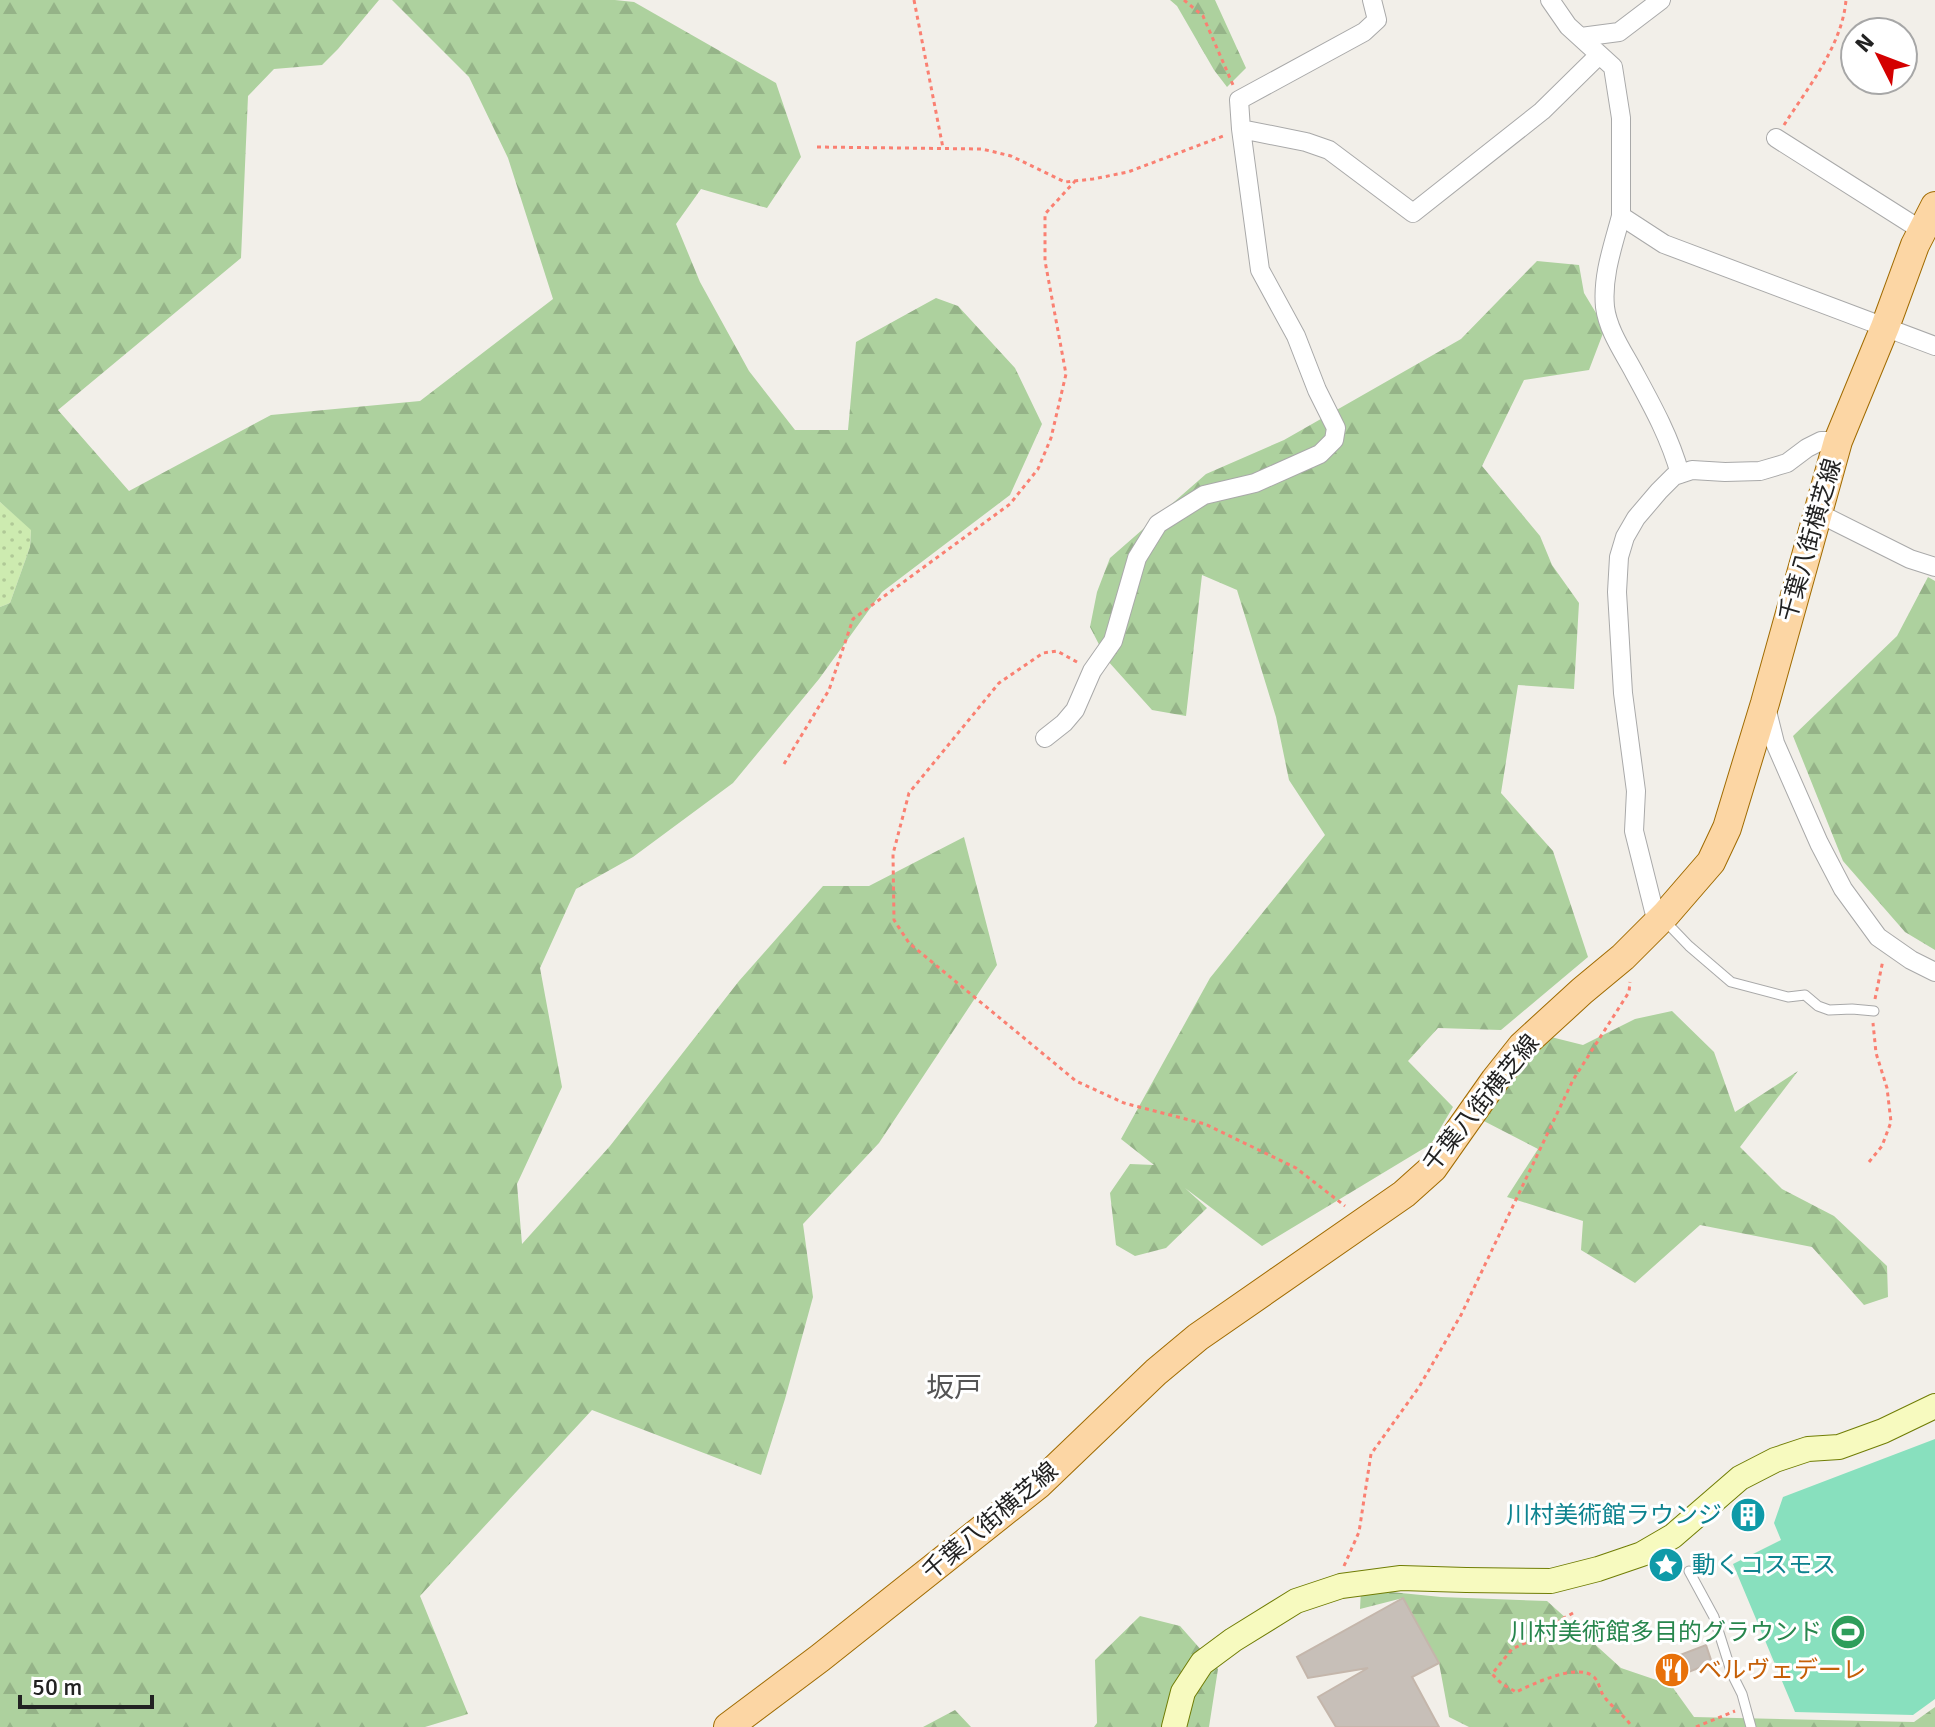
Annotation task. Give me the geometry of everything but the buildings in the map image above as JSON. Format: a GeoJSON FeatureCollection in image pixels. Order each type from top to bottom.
{"type":"FeatureCollection","features":[{"type":"Feature","properties":{"kind":"main road","name":"千葉八街横芝線"},"geometry":{"type":"LineString","coordinates":[[728,1727],[1039,1484],[1156,1372],[1198,1337],[1404,1194],[1433,1168],[1522,1046],[1623,957],[1711,862],[1727,828],[1765,703],[1838,441],[1928,218]]}},
{"type":"Feature","properties":{"kind":"street"},"geometry":{"type":"LineString","coordinates":[[1045,738],[1075,710],[1092,671],[1113,641],[1137,558],[1158,524],[1204,495],[1255,483],[1320,454],[1334,440],[1336,428],[1296,336],[1260,270],[1239,100],[1364,32],[1377,20],[1372,0]]}},
{"type":"Feature","properties":{"kind":"street"},"geometry":{"type":"LineString","coordinates":[[1550,0],[1568,26],[1613,67],[1621,118],[1621,216],[1605,284],[1605,309],[1611,330],[1658,414],[1680,474]]}},
{"type":"Feature","properties":{"kind":"street"},"geometry":{"type":"LineString","coordinates":[[1581,37],[1619,32],[1661,0]]}},
{"type":"Feature","properties":{"kind":"street"},"geometry":{"type":"LineString","coordinates":[[1241,129],[1306,142],[1329,150],[1413,213],[1542,111],[1599,55]]}},
{"type":"Feature","properties":{"kind":"street"},"geometry":{"type":"LineString","coordinates":[[1776,138],[1928,218]]}},
{"type":"Feature","properties":{"kind":"street"},"geometry":{"type":"LineString","coordinates":[[1621,216],[1664,244],[1935,346]]}},
{"type":"Feature","properties":{"kind":"street"},"geometry":{"type":"LineString","coordinates":[[1660,920],[1634,831],[1636,791],[1623,693],[1617,592],[1619,557],[1625,537],[1636,518],[1674,476],[1692,470],[1760,471],[1787,463],[1821,441],[1838,441]]}},
{"type":"Feature","properties":{"kind":"street"},"geometry":{"type":"LineString","coordinates":[[1818,513],[1910,559],[1935,567]]}},
{"type":"Feature","properties":{"kind":"street"},"geometry":{"type":"LineString","coordinates":[[1765,703],[1775,743],[1843,889],[1878,937],[1935,972]]}},
{"type":"Feature","properties":{"kind":"street"},"geometry":{"type":"LineString","coordinates":[[1174,1727],[1183,1692],[1202,1663],[1296,1601],[1335,1588],[1401,1578],[1551,1581],[1598,1569],[1642,1554],[1673,1536],[1740,1478],[1775,1460],[1808,1449],[1839,1447],[1883,1431],[1935,1406]]}},
{"type":"Feature","properties":{"kind":"lane"},"geometry":{"type":"LineString","coordinates":[[1660,920],[1731,982],[1788,997],[1805,995],[1818,1006],[1829,1010],[1874,1011]]}},
{"type":"Feature","properties":{"kind":"lane"},"geometry":{"type":"LineString","coordinates":[[1689,1571],[1714,1617],[1751,1727]]}},
{"type":"Feature","properties":{"kind":"path"},"geometry":{"type":"LineString","coordinates":[[914,0],[943,148]]}},
{"type":"Feature","properties":{"kind":"path"},"geometry":{"type":"LineString","coordinates":[[1184,0],[1203,16],[1239,100]]}},
{"type":"Feature","properties":{"kind":"path"},"geometry":{"type":"LineString","coordinates":[[1776,138],[1839,31],[1846,0]]}},
{"type":"Feature","properties":{"kind":"path"},"geometry":{"type":"LineString","coordinates":[[817,147],[982,149],[1011,156],[1065,182],[1128,172],[1241,129]]}},
{"type":"Feature","properties":{"kind":"path"},"geometry":{"type":"LineString","coordinates":[[784,764],[829,690],[853,619],[1010,504],[1038,469],[1051,438],[1066,374],[1045,261],[1045,214],[1076,180]]}},
{"type":"Feature","properties":{"kind":"path"},"geometry":{"type":"LineString","coordinates":[[1092,671],[1057,651],[1043,653],[999,683],[909,793],[893,854],[894,920],[909,943],[1076,1081],[1124,1103],[1205,1124],[1296,1168],[1364,1221]]}},
{"type":"Feature","properties":{"kind":"path"},"geometry":{"type":"LineString","coordinates":[[1869,1162],[1882,1146],[1891,1122],[1887,1088],[1876,1053],[1873,1029],[1879,971],[1887,944]]}},
{"type":"Feature","properties":{"kind":"path"},"geometry":{"type":"LineString","coordinates":[[1335,1588],[1359,1532],[1371,1454],[1419,1387],[1461,1315],[1573,1080],[1629,992],[1631,979]]}},
{"type":"Feature","properties":{"kind":"path"},"geometry":{"type":"LineString","coordinates":[[1573,1613],[1536,1638],[1512,1649],[1492,1674],[1516,1692],[1573,1671],[1587,1671],[1597,1679],[1604,1698],[1632,1727]]}},
{"type":"Feature","properties":{"kind":"path"},"geometry":{"type":"LineString","coordinates":[[1696,1727],[1746,1707]]}},
{"type":"Feature","properties":{"kind":"green space"},"geometry":{"type":"Polygon","coordinates":[[[0,0],[379,0],[322,65],[274,69],[248,96],[241,258],[58,410],[129,491],[271,415],[420,401],[553,299],[508,158],[469,77],[392,0],[634,2],[776,83],[801,157],[767,208],[701,189],[676,224],[700,282],[749,371],[795,430],[848,430],[856,342],[936,298],[958,306],[1015,368],[1042,424],[1010,495],[882,592],[819,679],[733,783],[633,857],[576,889],[540,968],[562,1087],[517,1184],[522,1244],[610,1146],[739,981],[823,886],[869,886],[964,837],[997,965],[879,1143],[803,1224],[813,1297],[761,1475],[592,1410],[420,1596],[468,1714],[425,1727],[0,1727],[0,607],[10,603],[30,547],[31,530],[0,502],[0,0]]]}},
{"type":"Feature","properties":{"kind":"green space"},"geometry":{"type":"Polygon","coordinates":[[[1170,0],[1215,0],[1246,68],[1227,87],[1177,6],[1170,0]]]}},
{"type":"Feature","properties":{"kind":"green space"},"geometry":{"type":"Polygon","coordinates":[[[1537,261],[1579,265],[1584,293],[1605,328],[1589,370],[1524,380],[1482,466],[1540,536],[1552,565],[1579,603],[1574,689],[1518,685],[1501,793],[1553,851],[1588,957],[1501,1030],[1438,1028],[1408,1061],[1453,1107],[1431,1144],[1262,1246],[1185,1188],[1207,1208],[1166,1248],[1135,1256],[1116,1245],[1110,1193],[1130,1164],[1154,1165],[1121,1139],[1210,978],[1325,835],[1289,780],[1276,717],[1237,590],[1202,575],[1186,716],[1152,710],[1107,660],[1090,627],[1097,592],[1110,558],[1206,474],[1284,440],[1461,339],[1537,261]]]}},
{"type":"Feature","properties":{"kind":"green space"},"geometry":{"type":"Polygon","coordinates":[[[0,502],[31,529],[30,547],[10,603],[0,607],[0,502]]]}},
{"type":"Feature","properties":{"kind":"green space"},"geometry":{"type":"Polygon","coordinates":[[[1928,577],[1935,581],[1935,950],[1905,932],[1843,861],[1793,736],[1897,636],[1928,577]]]}},
{"type":"Feature","properties":{"kind":"green space"},"geometry":{"type":"Polygon","coordinates":[[[1672,1011],[1714,1052],[1735,1112],[1798,1071],[1740,1147],[1782,1189],[1834,1216],[1887,1266],[1888,1297],[1864,1305],[1812,1247],[1700,1225],[1635,1283],[1581,1250],[1583,1221],[1507,1197],[1538,1149],[1478,1118],[1547,1036],[1583,1045],[1635,1019],[1672,1011]]]}},
{"type":"Feature","properties":{"kind":"green space","name":"川村美術館多目的グラウンド"},"geometry":{"type":"Polygon","coordinates":[[[1935,1439],[1935,1699],[1913,1715],[1795,1712],[1733,1564],[1781,1540],[1774,1523],[1783,1497],[1935,1439]]]}},
{"type":"Feature","properties":{"kind":"green space"},"geometry":{"type":"Polygon","coordinates":[[[1674,1549],[1679,1563],[1676,1572],[1656,1573],[1648,1562],[1674,1549]]]}},
{"type":"Feature","properties":{"kind":"green space"},"geometry":{"type":"Polygon","coordinates":[[[1361,1589],[1441,1597],[1547,1601],[1621,1668],[1671,1685],[1694,1717],[1914,1722],[1935,1707],[1935,1727],[1469,1727],[1449,1717],[1439,1663],[1403,1598],[1360,1609],[1361,1589]]]}},
{"type":"Feature","properties":{"kind":"green space"},"geometry":{"type":"Polygon","coordinates":[[[1140,1616],[1180,1626],[1218,1669],[1209,1727],[1094,1727],[1097,1723],[1095,1660],[1140,1616]]]}},
{"type":"Feature","properties":{"kind":"green space"},"geometry":{"type":"Polygon","coordinates":[[[955,1710],[971,1727],[923,1727],[955,1710]]]}},
{"type":"Feature","properties":{"kind":"place","name":"川村美術館ラウンジ"},"geometry":{"type":"Point","coordinates":[1748,1515]}},
{"type":"Feature","properties":{"kind":"place","name":"動くコスモス"},"geometry":{"type":"Point","coordinates":[1666,1565]}},
{"type":"Feature","properties":{"kind":"place","name":"川村美術館多目的グラウンド"},"geometry":{"type":"Point","coordinates":[1848,1632]}},
{"type":"Feature","properties":{"kind":"place","name":"ベルヴェデーレ"},"geometry":{"type":"Point","coordinates":[1672,1670]}},
{"type":"Feature","properties":{"kind":"district","name":"坂戸"},"geometry":{"type":"Point","coordinates":[954,1387]}}]}
